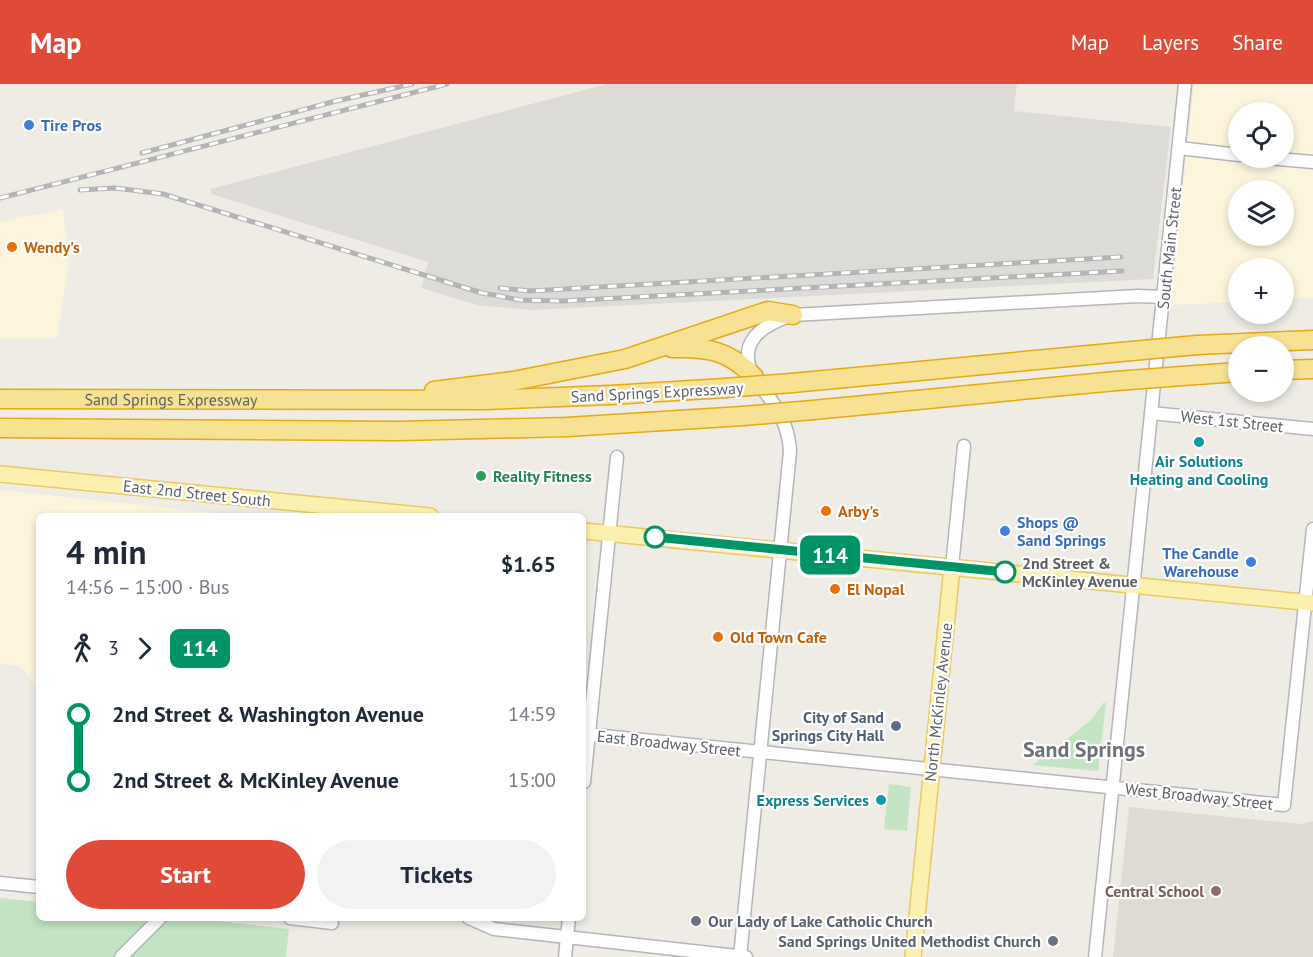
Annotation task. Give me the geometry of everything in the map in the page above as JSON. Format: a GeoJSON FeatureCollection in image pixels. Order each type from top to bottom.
{"type":"FeatureCollection","features":[{"type":"Feature","properties":{"kind":"highway"},"geometry":{"type":"LineString","coordinates":[[360,401],[513,381],[570,371],[665,348],[768,311],[793,315]]}},
{"type":"Feature","properties":{"kind":"highway","name":"Sand Springs Expressway"},"geometry":{"type":"LineString","coordinates":[[0,399],[360,401],[611,396],[792,383],[1197,345],[1313,340]]}},
{"type":"Feature","properties":{"kind":"highway"},"geometry":{"type":"LineString","coordinates":[[665,348],[693,348],[719,352],[741,363],[754,377]]}},
{"type":"Feature","properties":{"kind":"highway"},"geometry":{"type":"LineString","coordinates":[[1294,370],[1313,369]]}},
{"type":"Feature","properties":{"kind":"highway","name":"Sand Springs Expressway"},"geometry":{"type":"LineString","coordinates":[[0,428],[399,431],[567,427],[743,416],[1228,373]]}},
{"type":"Feature","properties":{"kind":"main road","name":"East 2nd Street South"},"geometry":{"type":"LineString","coordinates":[[0,474],[382,513]]}},
{"type":"Feature","properties":{"kind":"main road"},"geometry":{"type":"LineString","coordinates":[[586,531],[1309,603]]}},
{"type":"Feature","properties":{"kind":"main road","name":"North McKinley Avenue"},"geometry":{"type":"LineString","coordinates":[[913,957],[952,567]]}},
{"type":"Feature","properties":{"kind":"street","name":"South Main Street"},"geometry":{"type":"LineString","coordinates":[[1095,957],[1185,84]]}},
{"type":"Feature","properties":{"kind":"street"},"geometry":{"type":"LineString","coordinates":[[1179,148],[1228,154]]}},
{"type":"Feature","properties":{"kind":"street"},"geometry":{"type":"LineString","coordinates":[[1294,160],[1313,162]]}},
{"type":"Feature","properties":{"kind":"street"},"geometry":{"type":"LineString","coordinates":[[476,921],[494,929],[567,939],[742,957],[790,451],[789,436],[773,403],[754,377],[749,362],[749,352],[755,334],[774,321],[793,315],[1138,296],[1164,297]]}},
{"type":"Feature","properties":{"kind":"street","name":"West 1st Street"},"geometry":{"type":"LineString","coordinates":[[1151,413],[1313,429]]}},
{"type":"Feature","properties":{"kind":"street","name":"North McKinley Avenue"},"geometry":{"type":"LineString","coordinates":[[952,567],[964,446]]}},
{"type":"Feature","properties":{"kind":"street"},"geometry":{"type":"LineString","coordinates":[[586,735],[617,457]]}},
{"type":"Feature","properties":{"kind":"street"},"geometry":{"type":"LineString","coordinates":[[1309,603],[1313,529]]}},
{"type":"Feature","properties":{"kind":"street","name":"West Broadway Street"},"geometry":{"type":"LineString","coordinates":[[1113,787],[1284,805],[1309,603]]}},
{"type":"Feature","properties":{"kind":"street","name":"East Broadway Street"},"geometry":{"type":"LineString","coordinates":[[586,735],[1113,787]]}},
{"type":"Feature","properties":{"kind":"street"},"geometry":{"type":"LineString","coordinates":[[0,883],[36,887]]}},
{"type":"Feature","properties":{"kind":"street"},"geometry":{"type":"LineString","coordinates":[[121,957],[157,921]]}},
{"type":"Feature","properties":{"kind":"street"},"geometry":{"type":"LineString","coordinates":[[315,921],[332,923]]}},
{"type":"Feature","properties":{"kind":"street"},"geometry":{"type":"LineString","coordinates":[[565,957],[570,921]]}},
{"type":"Feature","properties":{"kind":"shaded area"},"geometry":{"type":"Polygon","coordinates":[[[607,84],[1017,84],[1014,111],[1171,127],[1153,279],[531,310],[477,305],[421,288],[428,262],[211,194],[211,189],[607,84]]]}},
{"type":"Feature","properties":{"kind":"shaded area"},"geometry":{"type":"Polygon","coordinates":[[[1194,84],[1313,84],[1313,298],[1294,299],[1294,258],[1228,258],[1228,302],[1171,305],[1194,84]]]}},
{"type":"Feature","properties":{"kind":"shaded area"},"geometry":{"type":"Polygon","coordinates":[[[63,209],[69,264],[57,338],[0,339],[0,222],[63,209]]]}},
{"type":"Feature","properties":{"kind":"shaded area"},"geometry":{"type":"Polygon","coordinates":[[[0,490],[217,513],[36,513],[36,685],[20,666],[0,664],[0,490]]]}},
{"type":"Feature","properties":{"kind":"shaded area","name":"Central School"},"geometry":{"type":"Polygon","coordinates":[[[1129,807],[1301,824],[1313,821],[1313,957],[1113,957],[1129,807]]]}},
{"type":"Feature","properties":{"kind":"green space"},"geometry":{"type":"Polygon","coordinates":[[[1103,703],[1106,703],[1098,771],[1032,765],[1052,752],[1093,718],[1103,703]]]}},
{"type":"Feature","properties":{"kind":"green space"},"geometry":{"type":"Polygon","coordinates":[[[889,784],[911,787],[907,831],[884,829],[889,784]]]}},
{"type":"Feature","properties":{"kind":"green space"},"geometry":{"type":"Polygon","coordinates":[[[0,898],[36,902],[36,921],[216,921],[289,929],[286,957],[0,957],[0,898]]]}},
{"type":"Feature","properties":{"kind":"railway"},"geometry":{"type":"LineString","coordinates":[[142,153],[336,101],[412,84]]}},
{"type":"Feature","properties":{"kind":"railway"},"geometry":{"type":"LineString","coordinates":[[0,198],[447,84]]}},
{"type":"Feature","properties":{"kind":"railway"},"geometry":{"type":"LineString","coordinates":[[80,190],[115,188],[163,194],[482,293],[521,300],[561,301],[1122,271]]}},
{"type":"Feature","properties":{"kind":"railway"},"geometry":{"type":"LineString","coordinates":[[500,288],[530,291],[1121,257]]}},
{"type":"Feature","properties":{"kind":"bus line","name":"114"},"geometry":{"type":"LineString","coordinates":[[655,537],[1005,572]]}},
{"type":"Feature","properties":{"kind":"place","name":"Tire Pros"},"geometry":{"type":"Point","coordinates":[29,125]}},
{"type":"Feature","properties":{"kind":"place","name":"Wendy's"},"geometry":{"type":"Point","coordinates":[12,247]}},
{"type":"Feature","properties":{"kind":"place","name":"Air Solutions Heating and Cooling"},"geometry":{"type":"Point","coordinates":[1199,442]}},
{"type":"Feature","properties":{"kind":"place","name":"Reality Fitness"},"geometry":{"type":"Point","coordinates":[481,476]}},
{"type":"Feature","properties":{"kind":"place","name":"Arby's"},"geometry":{"type":"Point","coordinates":[826,511]}},
{"type":"Feature","properties":{"kind":"place","name":"Shops @ Sand Springs"},"geometry":{"type":"Point","coordinates":[1005,531]}},
{"type":"Feature","properties":{"kind":"place","name":"The Candle Warehouse"},"geometry":{"type":"Point","coordinates":[1251,562]}},
{"type":"Feature","properties":{"kind":"place","name":"2nd Street & McKinley Avenue"},"geometry":{"type":"Point","coordinates":[1005,572]}},
{"type":"Feature","properties":{"kind":"place","name":"El Nopal"},"geometry":{"type":"Point","coordinates":[835,589]}},
{"type":"Feature","properties":{"kind":"place","name":"Old Town Cafe"},"geometry":{"type":"Point","coordinates":[718,637]}},
{"type":"Feature","properties":{"kind":"place","name":"City of Sand Springs City Hall"},"geometry":{"type":"Point","coordinates":[896,726]}},
{"type":"Feature","properties":{"kind":"place","name":"Express Services"},"geometry":{"type":"Point","coordinates":[881,800]}},
{"type":"Feature","properties":{"kind":"place","name":"Central School"},"geometry":{"type":"Point","coordinates":[1216,891]}},
{"type":"Feature","properties":{"kind":"place","name":"Our Lady of Lake Catholic Church"},"geometry":{"type":"Point","coordinates":[696,921]}},
{"type":"Feature","properties":{"kind":"place","name":"Sand Springs United Methodist Church"},"geometry":{"type":"Point","coordinates":[1053,941]}},
{"type":"Feature","properties":{"kind":"district","name":"Sand Springs"},"geometry":{"type":"Point","coordinates":[1084,749]}}]}
